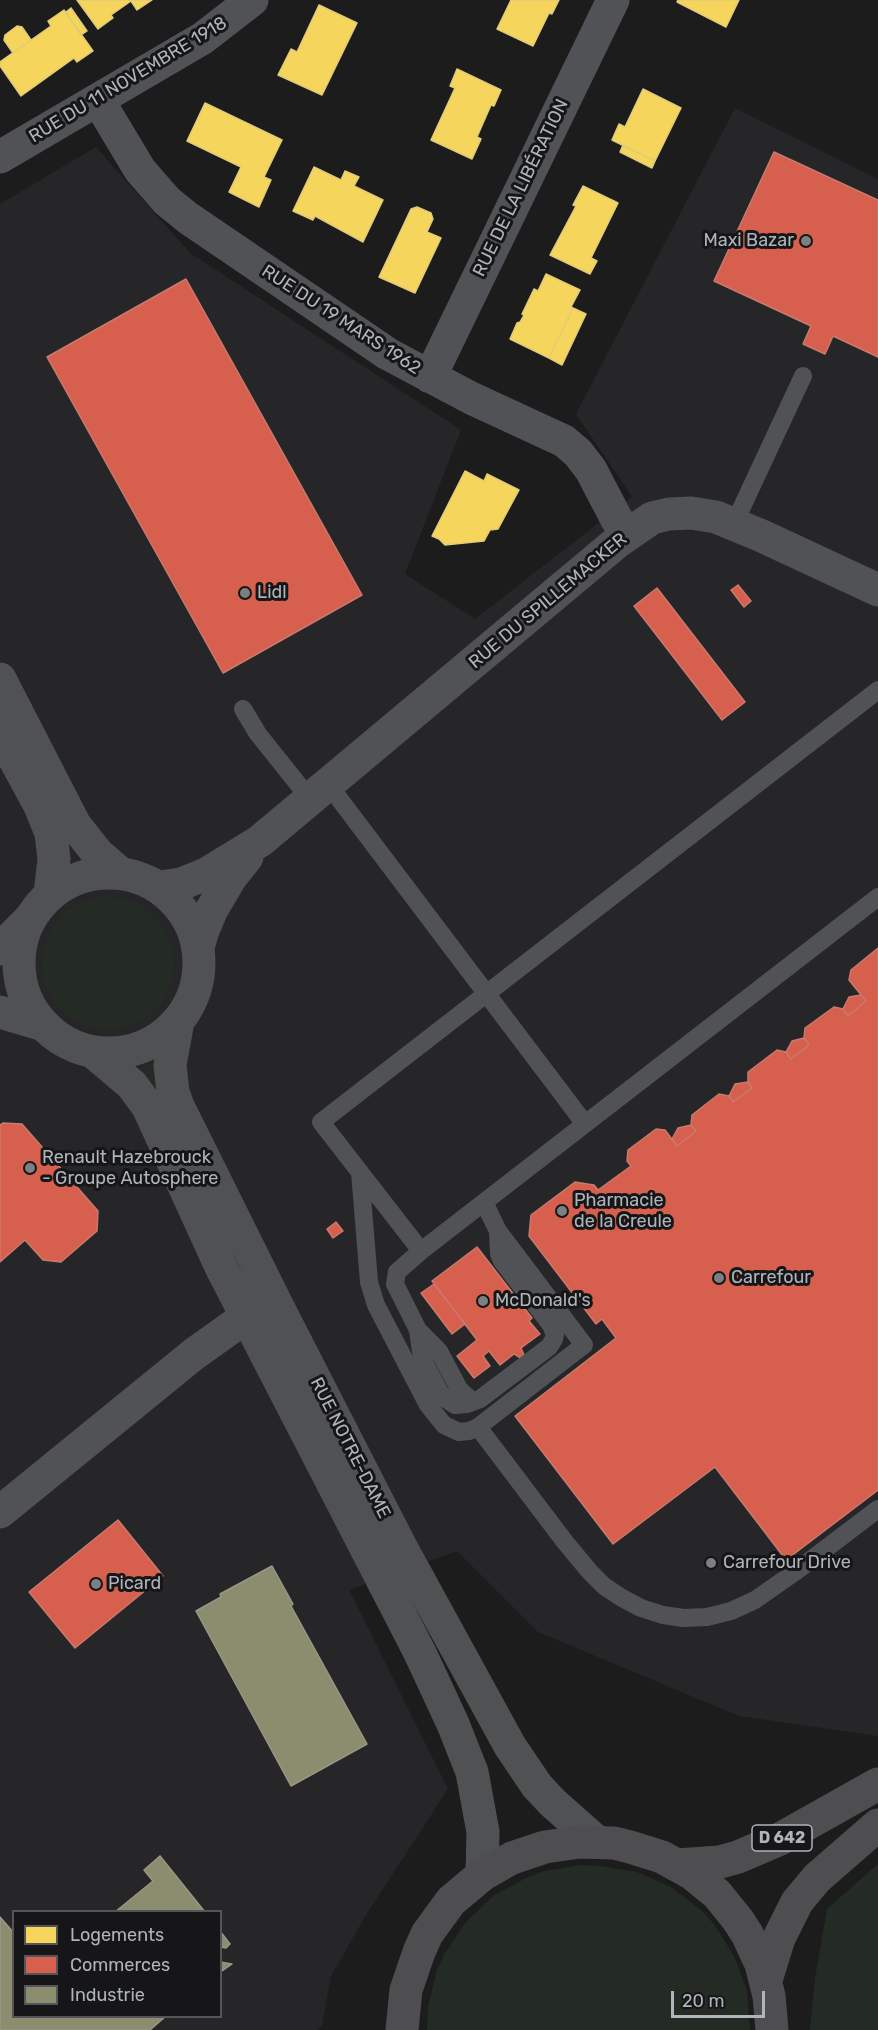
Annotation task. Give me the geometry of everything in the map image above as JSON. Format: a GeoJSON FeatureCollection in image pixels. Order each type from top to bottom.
{"type":"FeatureCollection","features":[{"type":"Feature","properties":{"kind":"highway","name":"D 642"},"geometry":{"type":"LineString","coordinates":[[677,1865],[720,1862],[738,1857],[780,1839],[878,1784]]}},
{"type":"Feature","properties":{"kind":"highway","name":"D 642"},"geometry":{"type":"LineString","coordinates":[[766,1980],[778,1938],[797,1902],[817,1878],[878,1825]]}},
{"type":"Feature","properties":{"kind":"highway"},"geometry":{"type":"LineString","coordinates":[[402,2030],[406,1990],[415,1961],[428,1934],[451,1901],[482,1875],[512,1858],[545,1847],[580,1842],[597,1842],[638,1849],[677,1865],[704,1883],[733,1913],[755,1949],[766,1980],[772,2030]]}},
{"type":"Feature","properties":{"kind":"main road"},"geometry":{"type":"LineString","coordinates":[[0,679],[75,825],[98,854],[120,873]]}},
{"type":"Feature","properties":{"kind":"main road"},"geometry":{"type":"LineString","coordinates":[[0,732],[40,806],[51,833],[54,859],[50,894]]}},
{"type":"Feature","properties":{"kind":"main road"},"geometry":{"type":"LineString","coordinates":[[99,873],[120,873],[141,878],[160,887],[183,910],[193,928],[198,948],[199,971],[194,993],[184,1013],[160,1037],[139,1048],[116,1053],[93,1052],[71,1045],[36,1017],[25,997],[20,975],[19,953],[29,920],[50,894],[78,878],[99,873]]}},
{"type":"Feature","properties":{"kind":"main road","name":"RUE NOTRE-DAME"},"geometry":{"type":"LineString","coordinates":[[177,1021],[170,1065],[175,1099],[278,1307],[402,1549],[510,1746],[537,1786],[597,1842]]}},
{"type":"Feature","properties":{"kind":"main road","name":"RUE NOTRE-DAME"},"geometry":{"type":"LineString","coordinates":[[93,1052],[132,1085],[148,1107],[246,1317],[405,1622],[453,1724],[472,1772],[483,1832],[482,1875]]}},
{"type":"Feature","properties":{"kind":"street","name":"RUE DU 11 NOVEMBRE 1918"},"geometry":{"type":"LineString","coordinates":[[0,157],[203,39],[252,0]]}},
{"type":"Feature","properties":{"kind":"street","name":"RUE DE LA LIBÉRATION"},"geometry":{"type":"LineString","coordinates":[[430,377],[613,0]]}},
{"type":"Feature","properties":{"kind":"street","name":"RUE DU 19 MARS 1962"},"geometry":{"type":"LineString","coordinates":[[98,100],[140,170],[167,201],[181,213],[363,338],[430,377],[556,437],[571,447],[591,470],[627,535]]}},
{"type":"Feature","properties":{"kind":"street","name":"RUE DU SPILLEMACKER"},"geometry":{"type":"LineString","coordinates":[[160,887],[182,884],[206,874],[260,841],[627,535],[652,518],[669,514],[703,514],[734,524],[878,590]]}},
{"type":"Feature","properties":{"kind":"street","name":"RUE DU SPILLEMACKER"},"geometry":{"type":"LineString","coordinates":[[198,948],[206,921],[219,896],[260,841]]}},
{"type":"Feature","properties":{"kind":"street"},"geometry":{"type":"LineString","coordinates":[[0,949],[29,920]]}},
{"type":"Feature","properties":{"kind":"street"},"geometry":{"type":"LineString","coordinates":[[0,1012],[44,1025]]}},
{"type":"Feature","properties":{"kind":"street"},"geometry":{"type":"LineString","coordinates":[[0,1512],[194,1354],[246,1317]]}},
{"type":"Feature","properties":{"kind":"lane"},"geometry":{"type":"LineString","coordinates":[[734,524],[802,376]]}},
{"type":"Feature","properties":{"kind":"lane"},"geometry":{"type":"LineString","coordinates":[[421,1251],[321,1122],[878,690]]}},
{"type":"Feature","properties":{"kind":"lane"},"geometry":{"type":"LineString","coordinates":[[243,709],[258,734],[319,791],[487,993],[585,1124]]}},
{"type":"Feature","properties":{"kind":"lane"},"geometry":{"type":"LineString","coordinates":[[498,1231],[499,1254],[502,1260],[551,1325],[554,1339],[549,1347],[473,1402],[459,1389],[439,1351],[418,1330],[398,1290],[395,1278],[397,1272],[421,1251],[878,897]]}},
{"type":"Feature","properties":{"kind":"lane"},"geometry":{"type":"LineString","coordinates":[[360,1172],[369,1282],[376,1305],[428,1405],[444,1425],[459,1432],[478,1427],[584,1345],[498,1231],[484,1202]]}},
{"type":"Feature","properties":{"kind":"lane"},"geometry":{"type":"LineString","coordinates":[[478,1427],[590,1572],[604,1586],[622,1598],[641,1608],[663,1615],[683,1618],[707,1617],[731,1611],[755,1600],[878,1509]]}},
{"type":"Feature","properties":{"kind":"shaded area"},"geometry":{"type":"Polygon","coordinates":[[[735,108],[878,179],[878,1736],[739,1716],[538,1632],[457,1551],[349,1590],[448,1789],[366,1915],[331,1976],[322,2026],[317,2030],[0,2030],[0,204],[96,147],[190,253],[461,430],[405,574],[475,619],[632,497],[576,414],[735,108]]]}},
{"type":"Feature","properties":{"kind":"shaded area"},"geometry":{"type":"Polygon","coordinates":[[[108,897],[133,902],[155,916],[169,938],[174,963],[169,988],[155,1010],[133,1024],[108,1029],[83,1024],[61,1010],[47,988],[42,963],[47,938],[61,916],[83,902],[108,897]]]}},
{"type":"Feature","properties":{"kind":"shaded area"},"geometry":{"type":"Polygon","coordinates":[[[155,1062],[160,1097],[137,1069],[155,1062]]]}},
{"type":"Feature","properties":{"kind":"shaded area"},"geometry":{"type":"Polygon","coordinates":[[[878,1864],[878,2030],[810,2030],[815,1978],[827,1909],[878,1864]]]}},
{"type":"Feature","properties":{"kind":"shaded area"},"geometry":{"type":"Polygon","coordinates":[[[581,1865],[637,1872],[671,1887],[701,1910],[714,1924],[734,1956],[747,1991],[750,2030],[427,2030],[428,2007],[437,1970],[445,1953],[466,1922],[493,1896],[526,1878],[544,1871],[581,1865]]]}},
{"type":"Feature","properties":{"kind":"building: Logements"},"geometry":{"type":"Polygon","coordinates":[[[77,0],[152,0],[137,10],[131,1],[111,15],[113,18],[98,29],[77,0]]]}},
{"type":"Feature","properties":{"kind":"building: Logements"},"geometry":{"type":"Polygon","coordinates":[[[511,0],[559,0],[552,14],[549,13],[533,46],[497,29],[511,0]]]}},
{"type":"Feature","properties":{"kind":"building: Logements"},"geometry":{"type":"Polygon","coordinates":[[[678,0],[739,0],[726,27],[677,2],[678,0]]]}},
{"type":"Feature","properties":{"kind":"building: Logements"},"geometry":{"type":"Polygon","coordinates":[[[319,5],[357,23],[322,95],[278,75],[291,49],[297,52],[319,5]]]}},
{"type":"Feature","properties":{"kind":"building: Logements"},"geometry":{"type":"Polygon","coordinates":[[[71,8],[87,31],[81,35],[66,12],[71,8]]]}},
{"type":"Feature","properties":{"kind":"building: Logements"},"geometry":{"type":"Polygon","coordinates":[[[64,10],[93,51],[77,62],[74,58],[21,96],[0,66],[0,62],[51,26],[48,21],[64,10]]]}},
{"type":"Feature","properties":{"kind":"building: Logements"},"geometry":{"type":"Polygon","coordinates":[[[17,26],[22,27],[31,40],[13,53],[4,40],[5,35],[17,26]]]}},
{"type":"Feature","properties":{"kind":"building: Logements"},"geometry":{"type":"Polygon","coordinates":[[[457,69],[501,90],[494,106],[491,105],[477,137],[481,139],[472,159],[431,140],[455,88],[450,86],[457,69]]]}},
{"type":"Feature","properties":{"kind":"building: Logements"},"geometry":{"type":"Polygon","coordinates":[[[643,89],[681,108],[655,161],[612,140],[619,124],[625,127],[643,89]]]}},
{"type":"Feature","properties":{"kind":"building: Logements"},"geometry":{"type":"Polygon","coordinates":[[[205,103],[282,140],[264,177],[271,180],[259,207],[229,192],[241,167],[187,141],[205,103]]]}},
{"type":"Feature","properties":{"kind":"building: Logements"},"geometry":{"type":"Polygon","coordinates":[[[623,145],[655,161],[652,168],[620,152],[623,145]]]}},
{"type":"Feature","properties":{"kind":"building: Logements"},"geometry":{"type":"Polygon","coordinates":[[[314,167],[341,180],[345,171],[359,177],[354,186],[383,200],[363,242],[315,216],[313,220],[293,211],[314,167]]]}},
{"type":"Feature","properties":{"kind":"building: Logements"},"geometry":{"type":"Polygon","coordinates":[[[583,186],[618,203],[591,258],[597,261],[590,274],[550,255],[576,206],[573,205],[583,186]]]}},
{"type":"Feature","properties":{"kind":"building: Logements"},"geometry":{"type":"Polygon","coordinates":[[[417,207],[431,213],[433,219],[427,232],[441,238],[415,293],[379,277],[411,209],[417,207]]]}},
{"type":"Feature","properties":{"kind":"building: Logements"},"geometry":{"type":"Polygon","coordinates":[[[546,274],[580,290],[549,358],[510,339],[517,323],[524,315],[522,314],[534,289],[538,291],[546,274]]]}},
{"type":"Feature","properties":{"kind":"building: Logements"},"geometry":{"type":"Polygon","coordinates":[[[573,308],[586,314],[562,365],[549,358],[573,308]]]}},
{"type":"Feature","properties":{"kind":"building: Logements"},"geometry":{"type":"Polygon","coordinates":[[[465,471],[484,481],[487,474],[519,490],[498,529],[490,530],[484,541],[445,545],[432,536],[465,471]]]}},
{"type":"Feature","properties":{"kind":"building: Commerces","name":"Maxi Bazar"},"geometry":{"type":"Polygon","coordinates":[[[774,152],[878,200],[878,357],[833,336],[825,354],[803,344],[811,326],[714,281],[774,152]]]}},
{"type":"Feature","properties":{"kind":"building: Commerces"},"geometry":{"type":"Polygon","coordinates":[[[186,279],[362,595],[223,673],[47,357],[186,279]]]}},
{"type":"Feature","properties":{"kind":"building: Commerces"},"geometry":{"type":"Polygon","coordinates":[[[738,585],[751,601],[744,607],[731,590],[738,585]]]}},
{"type":"Feature","properties":{"kind":"building: Commerces"},"geometry":{"type":"Polygon","coordinates":[[[657,588],[745,702],[722,720],[634,606],[657,588]]]}},
{"type":"Feature","properties":{"kind":"building: Commerces","name":"Carrefour"},"geometry":{"type":"Polygon","coordinates":[[[878,948],[878,1490],[786,1560],[715,1467],[613,1544],[515,1416],[616,1338],[602,1319],[596,1324],[529,1236],[531,1215],[575,1182],[594,1185],[598,1190],[631,1166],[627,1161],[628,1150],[656,1129],[665,1130],[677,1146],[696,1131],[691,1125],[692,1115],[719,1094],[729,1096],[733,1102],[752,1088],[748,1082],[748,1072],[777,1050],[786,1052],[791,1059],[809,1045],[804,1038],[805,1028],[834,1007],[843,1009],[848,1016],[866,1001],[849,980],[851,970],[878,948]]]}},
{"type":"Feature","properties":{"kind":"building: Commerces"},"geometry":{"type":"Polygon","coordinates":[[[861,995],[866,1001],[848,1016],[843,1009],[849,997],[861,995]]]}},
{"type":"Feature","properties":{"kind":"building: Commerces"},"geometry":{"type":"Polygon","coordinates":[[[804,1038],[809,1045],[791,1059],[786,1052],[792,1041],[804,1038]]]}},
{"type":"Feature","properties":{"kind":"building: Commerces"},"geometry":{"type":"Polygon","coordinates":[[[748,1082],[752,1088],[733,1102],[729,1096],[735,1084],[748,1082]]]}},
{"type":"Feature","properties":{"kind":"building: Commerces","name":"Renault Hazebrouck - Groupe Autosphere"},"geometry":{"type":"Polygon","coordinates":[[[3,1123],[22,1124],[98,1211],[97,1231],[61,1262],[43,1260],[25,1240],[0,1262],[0,1125],[3,1123]]]}},
{"type":"Feature","properties":{"kind":"building: Commerces"},"geometry":{"type":"Polygon","coordinates":[[[691,1125],[696,1131],[677,1146],[672,1139],[678,1128],[691,1125]]]}},
{"type":"Feature","properties":{"kind":"building: Commerces"},"geometry":{"type":"Polygon","coordinates":[[[336,1222],[343,1231],[333,1238],[327,1229],[336,1222]]]}},
{"type":"Feature","properties":{"kind":"building: Commerces","name":"McDonald's"},"geometry":{"type":"Polygon","coordinates":[[[477,1247],[532,1318],[529,1321],[540,1334],[521,1348],[524,1355],[520,1358],[514,1354],[500,1365],[489,1351],[483,1356],[490,1366],[474,1378],[457,1356],[477,1340],[432,1281],[477,1247]]]}},
{"type":"Feature","properties":{"kind":"building: Commerces"},"geometry":{"type":"Polygon","coordinates":[[[434,1284],[465,1324],[452,1334],[421,1293],[434,1284]]]}},
{"type":"Feature","properties":{"kind":"building: Commerces","name":"Picard"},"geometry":{"type":"Polygon","coordinates":[[[118,1520],[163,1576],[75,1648],[29,1592],[118,1520]]]}},
{"type":"Feature","properties":{"kind":"building: Industrie"},"geometry":{"type":"Polygon","coordinates":[[[272,1566],[293,1604],[291,1606],[367,1744],[291,1786],[196,1611],[221,1597],[220,1594],[272,1566]]]}},
{"type":"Feature","properties":{"kind":"building: Industrie"},"geometry":{"type":"Polygon","coordinates":[[[160,1856],[203,1910],[117,1910],[153,1881],[144,1870],[160,1856]]]}},
{"type":"Feature","properties":{"kind":"building: Industrie"},"geometry":{"type":"Polygon","coordinates":[[[0,1917],[12,1931],[12,2018],[164,2018],[150,2030],[0,2030],[0,1917]]]}},
{"type":"Feature","properties":{"kind":"building: Industrie"},"geometry":{"type":"Polygon","coordinates":[[[222,1934],[230,1944],[226,1948],[222,1947],[222,1934]]]}},
{"type":"Feature","properties":{"kind":"building: Industrie"},"geometry":{"type":"Polygon","coordinates":[[[222,1962],[232,1964],[222,1971],[222,1962]]]}},
{"type":"Feature","properties":{"kind":"place","name":"Maxi Bazar"},"geometry":{"type":"Point","coordinates":[806,241]}},
{"type":"Feature","properties":{"kind":"place","name":"Lidl"},"geometry":{"type":"Point","coordinates":[245,593]}},
{"type":"Feature","properties":{"kind":"place","name":"Renault Hazebrouck - Groupe Autosphere"},"geometry":{"type":"Point","coordinates":[30,1168]}},
{"type":"Feature","properties":{"kind":"place","name":"Pharmacie de la Creule"},"geometry":{"type":"Point","coordinates":[562,1211]}},
{"type":"Feature","properties":{"kind":"place","name":"Carrefour"},"geometry":{"type":"Point","coordinates":[719,1278]}},
{"type":"Feature","properties":{"kind":"place","name":"McDonald's"},"geometry":{"type":"Point","coordinates":[483,1301]}},
{"type":"Feature","properties":{"kind":"place","name":"Carrefour Drive"},"geometry":{"type":"Point","coordinates":[711,1563]}},
{"type":"Feature","properties":{"kind":"place","name":"Picard"},"geometry":{"type":"Point","coordinates":[96,1584]}}]}
